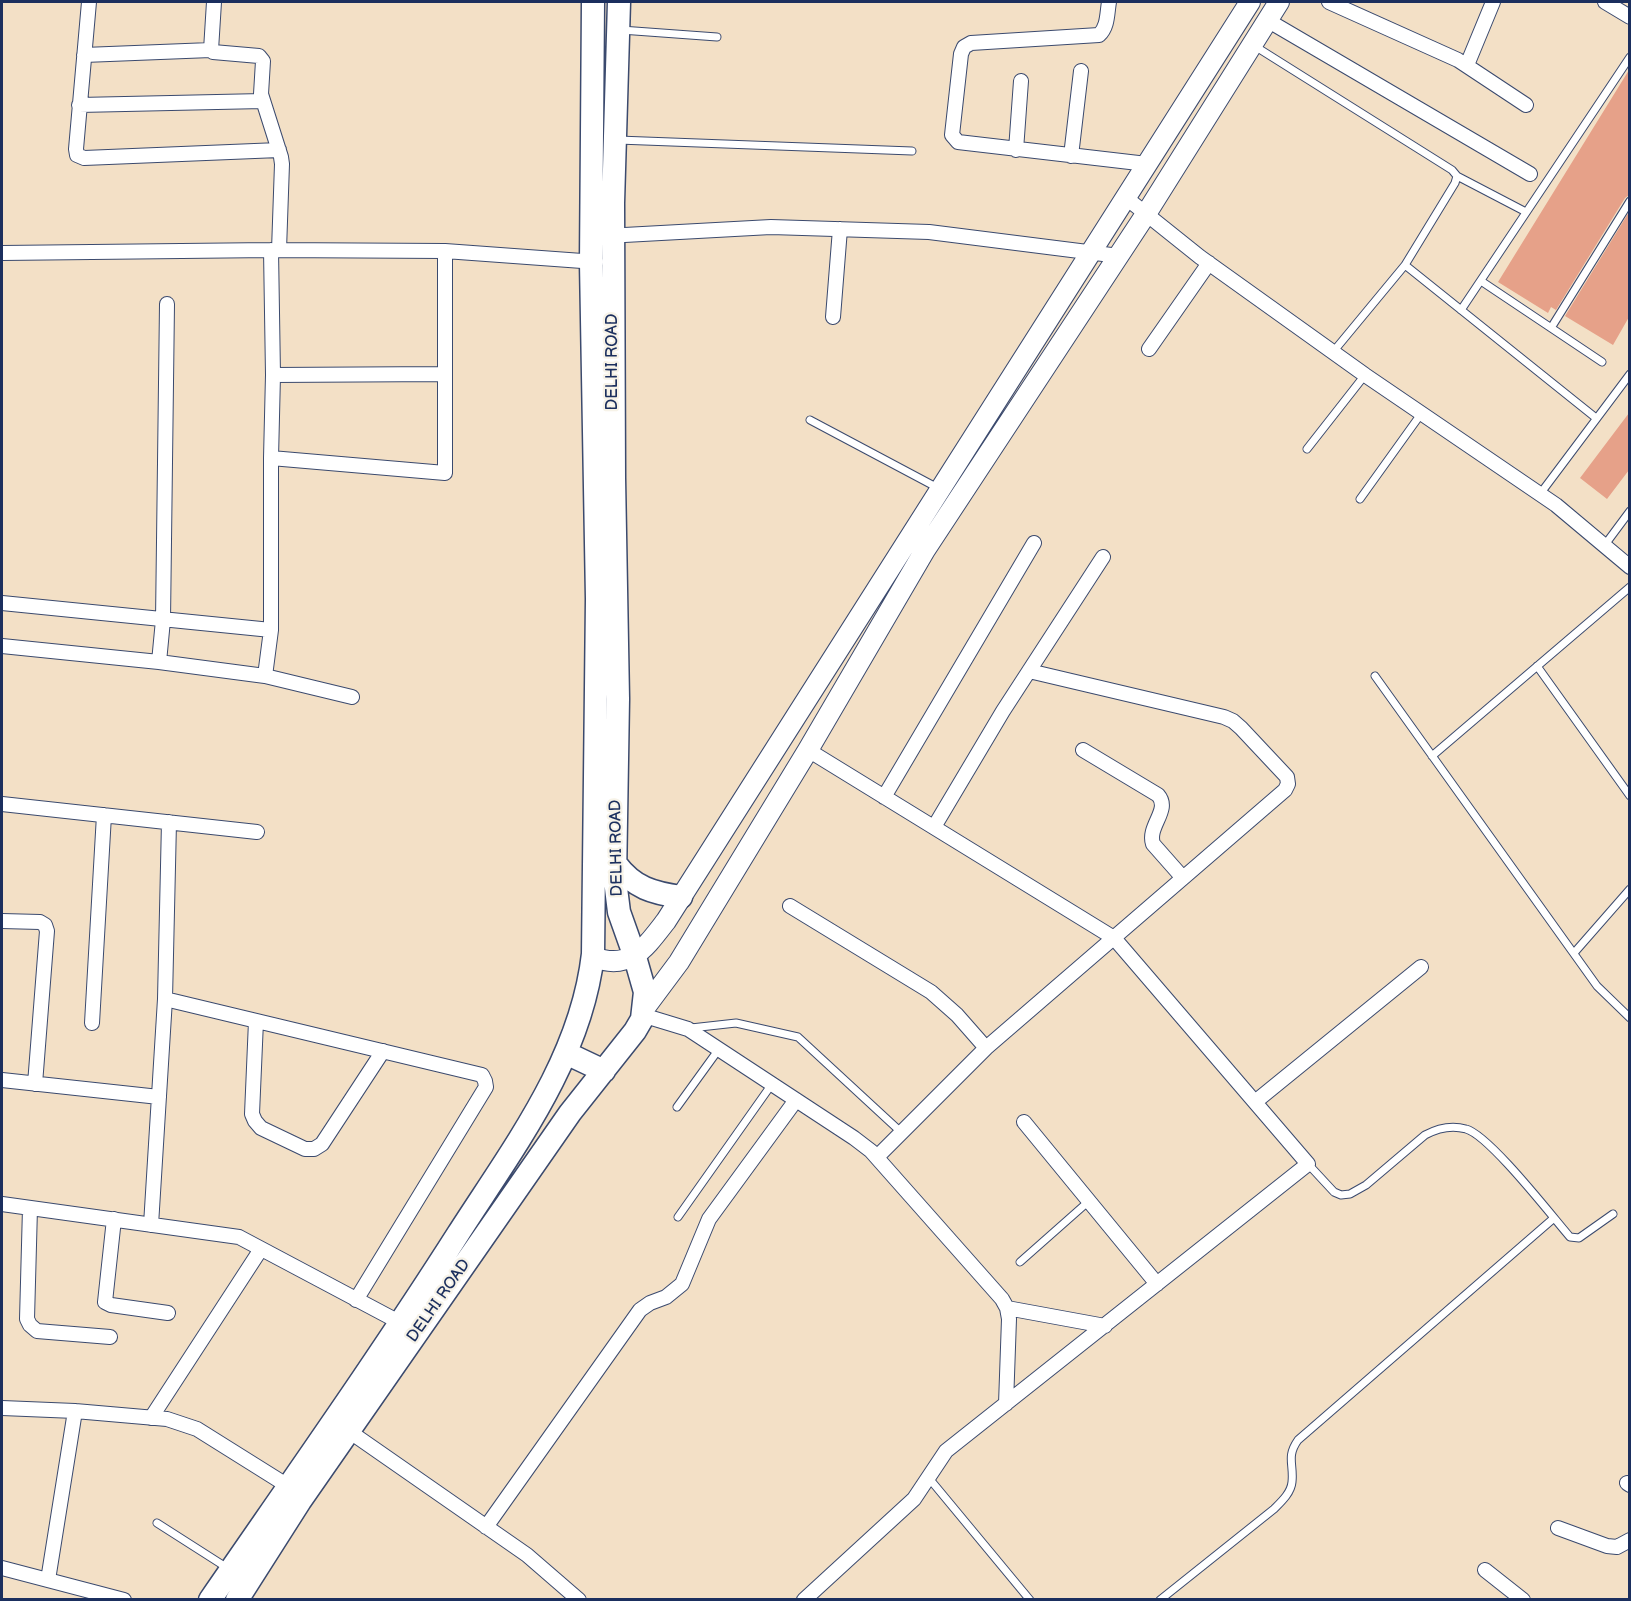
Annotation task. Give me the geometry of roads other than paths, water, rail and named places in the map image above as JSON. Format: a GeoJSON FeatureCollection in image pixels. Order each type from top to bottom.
{"type":"FeatureCollection","features":[{"type":"Feature","properties":{"kind":"main road"},"geometry":{"type":"LineString","coordinates":[[210,1599],[238,1584],[288,1486],[341,1426],[401,1323],[513,1148],[554,1081],[566,1053],[588,984],[592,957],[602,262],[593,2]]}},
{"type":"Feature","properties":{"kind":"main road"},"geometry":{"type":"LineString","coordinates":[[602,237],[616,140],[618,2]]}},
{"type":"Feature","properties":{"kind":"main road","name":"DELHI ROAD"},"geometry":{"type":"LineString","coordinates":[[238,1584],[300,1501],[341,1426],[570,1113],[635,1030],[643,1012],[645,992],[619,912],[616,864],[618,699],[614,478],[602,262]]}},
{"type":"Feature","properties":{"kind":"main road"},"geometry":{"type":"LineString","coordinates":[[616,864],[636,885],[662,894],[681,897]]}},
{"type":"Feature","properties":{"kind":"main road"},"geometry":{"type":"LineString","coordinates":[[566,1053],[604,1071]]}},
{"type":"Feature","properties":{"kind":"street"},"geometry":{"type":"LineString","coordinates":[[89,2],[77,154],[84,158],[279,150]]}},
{"type":"Feature","properties":{"kind":"street"},"geometry":{"type":"LineString","coordinates":[[211,50],[214,2]]}},
{"type":"Feature","properties":{"kind":"street"},"geometry":{"type":"LineString","coordinates":[[1109,2],[1106,25],[1104,31],[1099,35],[971,44],[964,47],[961,54],[952,135],[958,142],[1147,164]]}},
{"type":"Feature","properties":{"kind":"street"},"geometry":{"type":"LineString","coordinates":[[592,957],[608,962],[635,957],[649,944],[1250,2]]}},
{"type":"Feature","properties":{"kind":"street"},"geometry":{"type":"LineString","coordinates":[[1005,1404],[1009,1319],[1007,1308],[1002,1299],[877,1157],[854,1138],[688,1029],[643,1012],[679,962],[808,750],[925,550],[1119,256],[1279,2]]}},
{"type":"Feature","properties":{"kind":"street"},"geometry":{"type":"LineString","coordinates":[[1329,2],[1446,54],[1467,65],[1526,105]]}},
{"type":"Feature","properties":{"kind":"street"},"geometry":{"type":"LineString","coordinates":[[1467,65],[1493,2]]}},
{"type":"Feature","properties":{"kind":"street"},"geometry":{"type":"LineString","coordinates":[[1605,2],[1629,17]]}},
{"type":"Feature","properties":{"kind":"street"},"geometry":{"type":"LineString","coordinates":[[1267,20],[1530,174]]}},
{"type":"Feature","properties":{"kind":"street"},"geometry":{"type":"LineString","coordinates":[[84,55],[211,50],[216,54],[259,56],[263,60],[260,88],[282,164],[275,250],[271,458],[271,630],[265,676]]}},
{"type":"Feature","properties":{"kind":"street"},"geometry":{"type":"LineString","coordinates":[[1071,156],[1081,71]]}},
{"type":"Feature","properties":{"kind":"street"},"geometry":{"type":"LineString","coordinates":[[1016,150],[1021,81]]}},
{"type":"Feature","properties":{"kind":"street"},"geometry":{"type":"LineString","coordinates":[[80,105],[263,101]]}},
{"type":"Feature","properties":{"kind":"street"},"geometry":{"type":"LineString","coordinates":[[1125,198],[1209,263],[1365,375],[1556,505],[1629,567]]}},
{"type":"Feature","properties":{"kind":"street"},"geometry":{"type":"LineString","coordinates":[[602,237],[771,227],[929,232],[1119,256]]}},
{"type":"Feature","properties":{"kind":"street"},"geometry":{"type":"LineString","coordinates":[[833,317],[840,229]]}},
{"type":"Feature","properties":{"kind":"street"},"geometry":{"type":"LineString","coordinates":[[271,458],[445,473],[445,251]]}},
{"type":"Feature","properties":{"kind":"street"},"geometry":{"type":"LineString","coordinates":[[2,253],[445,251],[602,262]]}},
{"type":"Feature","properties":{"kind":"street"},"geometry":{"type":"LineString","coordinates":[[1149,349],[1209,263]]}},
{"type":"Feature","properties":{"kind":"street"},"geometry":{"type":"LineString","coordinates":[[159,662],[162,620],[167,304]]}},
{"type":"Feature","properties":{"kind":"street"},"geometry":{"type":"LineString","coordinates":[[273,375],[445,374]]}},
{"type":"Feature","properties":{"kind":"street"},"geometry":{"type":"LineString","coordinates":[[884,797],[1034,543]]}},
{"type":"Feature","properties":{"kind":"street"},"geometry":{"type":"LineString","coordinates":[[934,827],[1029,671],[1103,556]]}},
{"type":"Feature","properties":{"kind":"street"},"geometry":{"type":"LineString","coordinates":[[2,603],[271,630]]}},
{"type":"Feature","properties":{"kind":"street"},"geometry":{"type":"LineString","coordinates":[[2,646],[159,662],[265,676],[352,697]]}},
{"type":"Feature","properties":{"kind":"street"},"geometry":{"type":"LineString","coordinates":[[877,1157],[986,1048],[1285,790],[1288,784],[1287,777],[1241,728],[1224,717],[1029,671]]}},
{"type":"Feature","properties":{"kind":"street"},"geometry":{"type":"LineString","coordinates":[[804,1599],[914,1498],[946,1451],[1308,1164],[1114,938],[808,750]]}},
{"type":"Feature","properties":{"kind":"street"},"geometry":{"type":"LineString","coordinates":[[1083,750],[1163,800],[1163,807],[1151,837],[1154,844],[1183,878]]}},
{"type":"Feature","properties":{"kind":"street"},"geometry":{"type":"LineString","coordinates":[[2,804],[257,832]]}},
{"type":"Feature","properties":{"kind":"street"},"geometry":{"type":"LineString","coordinates":[[92,1023],[104,815]]}},
{"type":"Feature","properties":{"kind":"street"},"geometry":{"type":"LineString","coordinates":[[151,1225],[165,999],[170,822]]}},
{"type":"Feature","properties":{"kind":"street"},"geometry":{"type":"LineString","coordinates":[[790,906],[931,992],[957,1015],[986,1048]]}},
{"type":"Feature","properties":{"kind":"street"},"geometry":{"type":"LineString","coordinates":[[2,921],[40,922],[45,925],[47,931],[35,1084]]}},
{"type":"Feature","properties":{"kind":"street"},"geometry":{"type":"LineString","coordinates":[[1255,1102],[1421,967]]}},
{"type":"Feature","properties":{"kind":"street"},"geometry":{"type":"LineString","coordinates":[[165,999],[482,1075],[486,1088],[356,1300]]}},
{"type":"Feature","properties":{"kind":"street"},"geometry":{"type":"LineString","coordinates":[[256,1020],[252,1114],[261,1128],[305,1149],[314,1149],[322,1144],[383,1051]]}},
{"type":"Feature","properties":{"kind":"street"},"geometry":{"type":"LineString","coordinates":[[2,1080],[159,1097]]}},
{"type":"Feature","properties":{"kind":"street"},"geometry":{"type":"LineString","coordinates":[[486,1527],[640,1310],[666,1297],[682,1284],[710,1219],[796,1100]]}},
{"type":"Feature","properties":{"kind":"street"},"geometry":{"type":"LineString","coordinates":[[1024,1122],[1157,1284]]}},
{"type":"Feature","properties":{"kind":"street"},"geometry":{"type":"LineString","coordinates":[[2,1204],[239,1237],[401,1323]]}},
{"type":"Feature","properties":{"kind":"street"},"geometry":{"type":"LineString","coordinates":[[30,1208],[27,1319],[30,1326],[37,1331],[110,1337]]}},
{"type":"Feature","properties":{"kind":"street"},"geometry":{"type":"LineString","coordinates":[[114,1220],[105,1302],[111,1305],[168,1313]]}},
{"type":"Feature","properties":{"kind":"street"},"geometry":{"type":"LineString","coordinates":[[151,1418],[261,1249]]}},
{"type":"Feature","properties":{"kind":"street"},"geometry":{"type":"LineString","coordinates":[[1007,1308],[1105,1326]]}},
{"type":"Feature","properties":{"kind":"street"},"geometry":{"type":"LineString","coordinates":[[2,1408],[75,1411],[181,1422],[197,1429],[288,1486]]}},
{"type":"Feature","properties":{"kind":"street"},"geometry":{"type":"LineString","coordinates":[[48,1580],[75,1411]]}},
{"type":"Feature","properties":{"kind":"street"},"geometry":{"type":"LineString","coordinates":[[341,1426],[527,1556],[579,1599]]}},
{"type":"Feature","properties":{"kind":"street"},"geometry":{"type":"LineString","coordinates":[[1558,1528],[1607,1546],[1617,1547],[1629,1540]]}},
{"type":"Feature","properties":{"kind":"street"},"geometry":{"type":"LineString","coordinates":[[2,1568],[124,1599]]}},
{"type":"Feature","properties":{"kind":"street"},"geometry":{"type":"LineString","coordinates":[[1485,1570],[1523,1599]]}},
{"type":"Feature","properties":{"kind":"lane"},"geometry":{"type":"LineString","coordinates":[[618,30],[717,37]]}},
{"type":"Feature","properties":{"kind":"lane"},"geometry":{"type":"LineString","coordinates":[[1252,45],[1452,170],[1457,176],[1527,212]]}},
{"type":"Feature","properties":{"kind":"lane"},"geometry":{"type":"LineString","coordinates":[[1461,310],[1629,57]]}},
{"type":"Feature","properties":{"kind":"lane"},"geometry":{"type":"LineString","coordinates":[[616,140],[912,151]]}},
{"type":"Feature","properties":{"kind":"lane"},"geometry":{"type":"LineString","coordinates":[[1333,352],[1405,265],[1455,183],[1457,176]]}},
{"type":"Feature","properties":{"kind":"lane"},"geometry":{"type":"LineString","coordinates":[[1551,328],[1629,201]]}},
{"type":"Feature","properties":{"kind":"lane"},"geometry":{"type":"LineString","coordinates":[[1405,265],[1596,418]]}},
{"type":"Feature","properties":{"kind":"lane"},"geometry":{"type":"LineString","coordinates":[[1480,281],[1602,362]]}},
{"type":"Feature","properties":{"kind":"lane"},"geometry":{"type":"LineString","coordinates":[[1540,494],[1629,374]]}},
{"type":"Feature","properties":{"kind":"lane"},"geometry":{"type":"LineString","coordinates":[[1307,449],[1365,375]]}},
{"type":"Feature","properties":{"kind":"lane"},"geometry":{"type":"LineString","coordinates":[[1360,499],[1421,414]]}},
{"type":"Feature","properties":{"kind":"lane"},"geometry":{"type":"LineString","coordinates":[[810,420],[940,489]]}},
{"type":"Feature","properties":{"kind":"lane"},"geometry":{"type":"LineString","coordinates":[[1604,546],[1629,511]]}},
{"type":"Feature","properties":{"kind":"lane"},"geometry":{"type":"LineString","coordinates":[[1432,756],[1629,587]]}},
{"type":"Feature","properties":{"kind":"lane"},"geometry":{"type":"LineString","coordinates":[[1538,666],[1629,796]]}},
{"type":"Feature","properties":{"kind":"lane"},"geometry":{"type":"LineString","coordinates":[[1375,676],[1597,986],[1629,1018]]}},
{"type":"Feature","properties":{"kind":"lane"},"geometry":{"type":"LineString","coordinates":[[1574,953],[1629,889]]}},
{"type":"Feature","properties":{"kind":"lane"},"geometry":{"type":"LineString","coordinates":[[688,1029],[736,1023],[798,1037],[902,1133]]}},
{"type":"Feature","properties":{"kind":"lane"},"geometry":{"type":"LineString","coordinates":[[677,1107],[719,1049]]}},
{"type":"Feature","properties":{"kind":"lane"},"geometry":{"type":"LineString","coordinates":[[678,1217],[772,1084]]}},
{"type":"Feature","properties":{"kind":"lane"},"geometry":{"type":"LineString","coordinates":[[1308,1164],[1334,1192],[1341,1195],[1350,1194],[1366,1185],[1433,1130],[1453,1127],[1467,1129],[1485,1140],[1570,1237],[1579,1238],[1613,1214]]}},
{"type":"Feature","properties":{"kind":"lane"},"geometry":{"type":"LineString","coordinates":[[1020,1262],[1089,1201]]}},
{"type":"Feature","properties":{"kind":"lane"},"geometry":{"type":"LineString","coordinates":[[1160,1599],[1284,1499],[1292,1482],[1290,1457],[1298,1440],[1554,1218]]}},
{"type":"Feature","properties":{"kind":"lane"},"geometry":{"type":"LineString","coordinates":[[928,1477],[1030,1599]]}},
{"type":"Feature","properties":{"kind":"lane"},"geometry":{"type":"LineString","coordinates":[[157,1523],[238,1584]]}}]}
